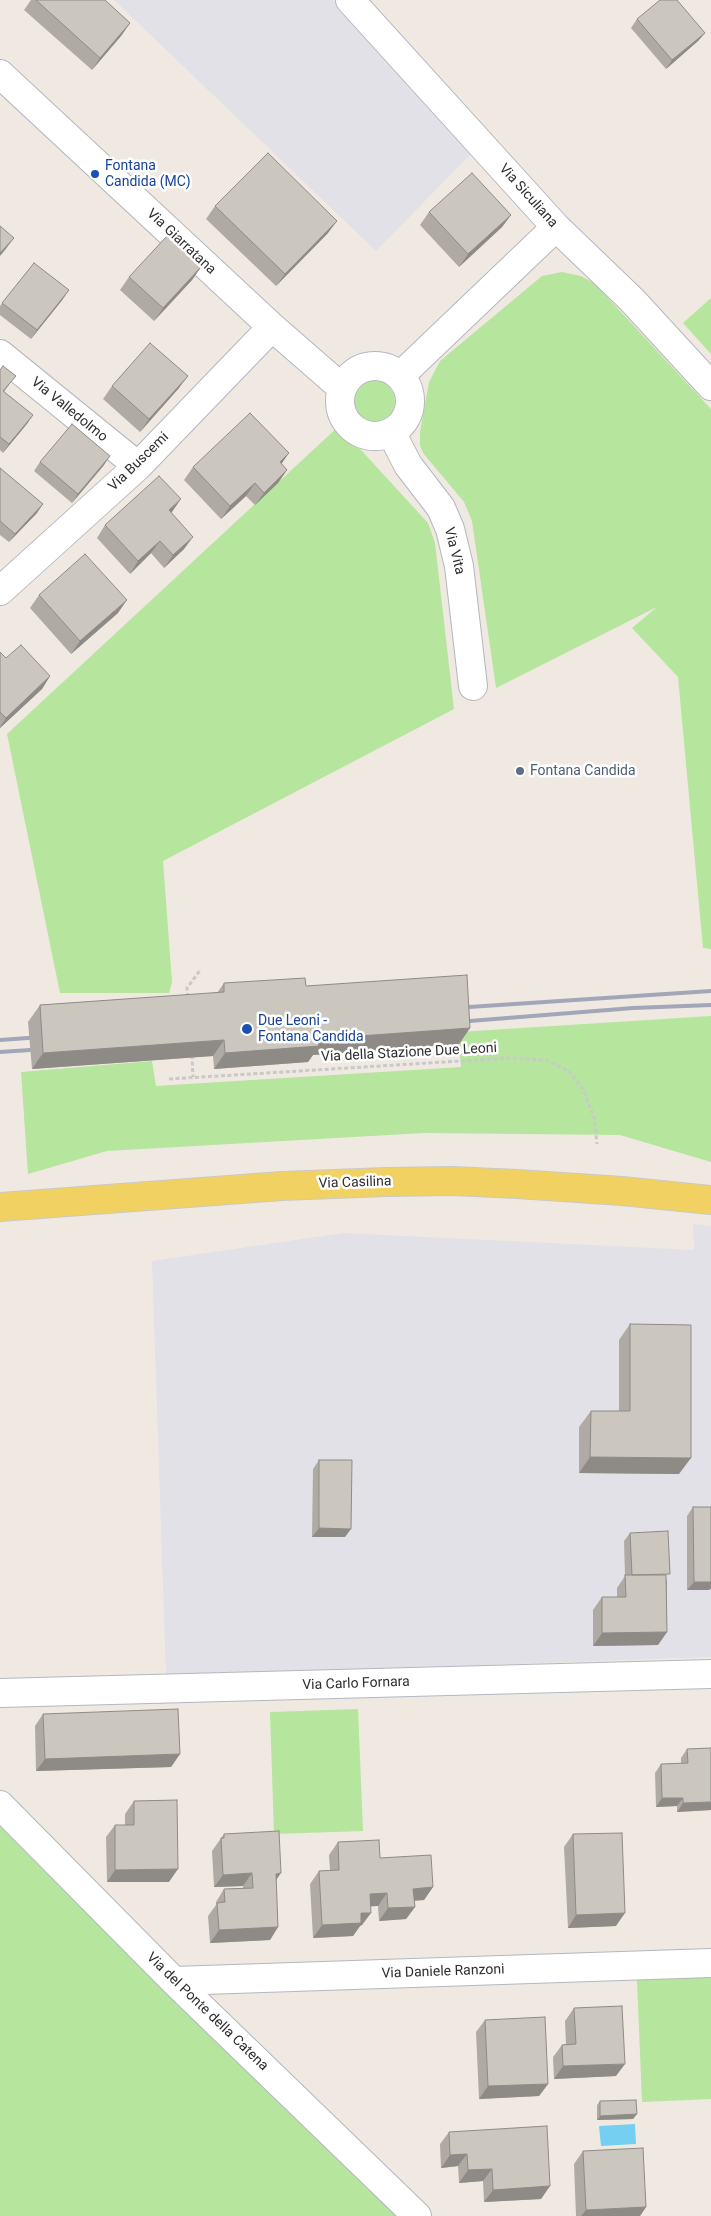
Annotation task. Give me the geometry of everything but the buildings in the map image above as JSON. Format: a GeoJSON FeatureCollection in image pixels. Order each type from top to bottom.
{"type":"FeatureCollection","features":[{"type":"Feature","properties":{"kind":"main road","name":"Via Casilina"},"geometry":{"type":"LineString","coordinates":[[0,1207],[272,1186],[395,1181],[517,1184],[622,1191],[711,1200]]}},
{"type":"Feature","properties":{"kind":"street","name":"Via Siculiana"},"geometry":{"type":"LineString","coordinates":[[350,0],[556,227],[632,300],[711,386]]}},
{"type":"Feature","properties":{"kind":"street","name":"Via Giarratana"},"geometry":{"type":"LineString","coordinates":[[0,74],[272,327],[342,388]]}},
{"type":"Feature","properties":{"kind":"street"},"geometry":{"type":"LineString","coordinates":[[400,376],[556,227]]}},
{"type":"Feature","properties":{"kind":"street","name":"Via Buscemi"},"geometry":{"type":"LineString","coordinates":[[0,590],[138,466],[272,327]]}},
{"type":"Feature","properties":{"kind":"street","name":"Via Valledolmo"},"geometry":{"type":"LineString","coordinates":[[0,354],[138,466]]}},
{"type":"Feature","properties":{"kind":"street"},"geometry":{"type":"LineString","coordinates":[[369,366],[383,366],[400,376],[408,388],[410,404],[407,416],[400,425],[391,432],[375,436],[366,434],[348,425],[340,406],[342,388],[355,371],[369,366]]}},
{"type":"Feature","properties":{"kind":"street","name":"Via Vita"},"geometry":{"type":"LineString","coordinates":[[391,432],[408,464],[441,508],[450,529],[459,566],[473,686]]}},
{"type":"Feature","properties":{"kind":"street","name":"Via Carlo Fornara"},"geometry":{"type":"LineString","coordinates":[[0,1693],[711,1674]]}},
{"type":"Feature","properties":{"kind":"street","name":"Via del Ponte della Catena"},"geometry":{"type":"LineString","coordinates":[[0,1805],[174,1981],[417,2216]]}},
{"type":"Feature","properties":{"kind":"street","name":"Via Daniele Ranzoni"},"geometry":{"type":"LineString","coordinates":[[174,1981],[711,1964]]}},
{"type":"Feature","properties":{"kind":"path"},"geometry":{"type":"LineString","coordinates":[[188,998],[188,988],[201,969]]}},
{"type":"Feature","properties":{"kind":"path"},"geometry":{"type":"LineString","coordinates":[[191,1048],[193,1077]]}},
{"type":"Feature","properties":{"kind":"path","name":"Via della Stazione Due Leoni"},"geometry":{"type":"LineString","coordinates":[[169,1079],[509,1058],[546,1060],[569,1071],[584,1092],[594,1117],[597,1144]]}},
{"type":"Feature","properties":{"kind":"shaded area"},"geometry":{"type":"Polygon","coordinates":[[[114,0],[333,0],[472,153],[376,251],[114,0]]]}},
{"type":"Feature","properties":{"kind":"shaded area"},"geometry":{"type":"Polygon","coordinates":[[[693,1224],[711,1226],[711,1657],[166,1676],[152,1261],[343,1233],[694,1250],[693,1224]]]}},
{"type":"Feature","properties":{"kind":"green space"},"geometry":{"type":"Polygon","coordinates":[[[562,272],[581,276],[595,284],[711,409],[711,949],[703,948],[678,677],[632,628],[657,607],[496,688],[472,521],[464,502],[423,453],[420,445],[420,432],[429,382],[440,361],[542,276],[562,272]]]}},
{"type":"Feature","properties":{"kind":"green space"},"geometry":{"type":"Polygon","coordinates":[[[711,298],[711,354],[683,323],[711,298]]]}},
{"type":"Feature","properties":{"kind":"green space"},"geometry":{"type":"Polygon","coordinates":[[[374,380],[389,386],[395,401],[389,416],[374,422],[359,416],[353,401],[359,386],[374,380]]]}},
{"type":"Feature","properties":{"kind":"green space"},"geometry":{"type":"Polygon","coordinates":[[[339,426],[428,523],[435,543],[454,709],[163,861],[172,982],[169,993],[60,993],[7,734],[339,426]]]}},
{"type":"Feature","properties":{"kind":"green space"},"geometry":{"type":"Polygon","coordinates":[[[711,1016],[711,1162],[620,1135],[424,1133],[107,1151],[28,1174],[21,1072],[152,1061],[156,1086],[461,1067],[458,1032],[711,1016]]]}},
{"type":"Feature","properties":{"kind":"green space"},"geometry":{"type":"Polygon","coordinates":[[[358,1709],[363,1831],[274,1834],[270,1712],[358,1709]]]}},
{"type":"Feature","properties":{"kind":"green space"},"geometry":{"type":"Polygon","coordinates":[[[0,1818],[417,2216],[0,2216],[0,1818]]]}},
{"type":"Feature","properties":{"kind":"green space"},"geometry":{"type":"Polygon","coordinates":[[[711,1977],[711,2099],[642,2102],[637,1980],[711,1977]]]}},
{"type":"Feature","properties":{"kind":"water"},"geometry":{"type":"Polygon","coordinates":[[[635,2124],[636,2144],[601,2146],[599,2126],[635,2124]]]}},
{"type":"Feature","properties":{"kind":"railway"},"geometry":{"type":"LineString","coordinates":[[454,1008],[711,991]]}},
{"type":"Feature","properties":{"kind":"railway"},"geometry":{"type":"LineString","coordinates":[[457,1022],[633,1008],[711,1005]]}},
{"type":"Feature","properties":{"kind":"railway"},"geometry":{"type":"LineString","coordinates":[[0,1040],[42,1037]]}},
{"type":"Feature","properties":{"kind":"railway"},"geometry":{"type":"LineString","coordinates":[[0,1052],[45,1049]]}},
{"type":"Feature","properties":{"kind":"place","name":"Fontana Candida (MC)"},"geometry":{"type":"Point","coordinates":[95,174]}},
{"type":"Feature","properties":{"kind":"place","name":"Fontana Candida"},"geometry":{"type":"Point","coordinates":[520,771]}},
{"type":"Feature","properties":{"kind":"place","name":"Due Leoni - Fontana Candida"},"geometry":{"type":"Point","coordinates":[247,1029]}}]}
